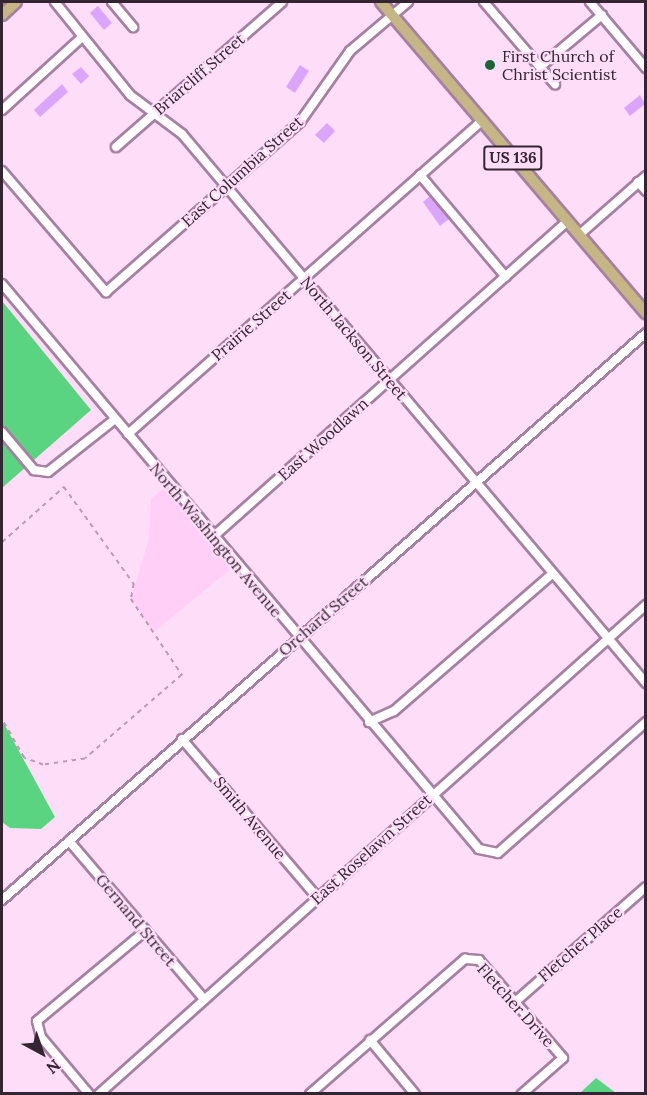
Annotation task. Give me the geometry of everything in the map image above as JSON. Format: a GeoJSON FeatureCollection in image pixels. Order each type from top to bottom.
{"type":"FeatureCollection","features":[{"type":"Feature","properties":{"kind":"main road"},"geometry":{"type":"LineString","coordinates":[[2,15],[16,2]]}},
{"type":"Feature","properties":{"kind":"main road","name":"US 136"},"geometry":{"type":"LineString","coordinates":[[381,2],[645,313]]}},
{"type":"Feature","properties":{"kind":"street","name":"North Jackson Street"},"geometry":{"type":"LineString","coordinates":[[55,2],[81,38],[130,95],[182,134],[645,683]]}},
{"type":"Feature","properties":{"kind":"street"},"geometry":{"type":"LineString","coordinates":[[112,2],[133,27]]}},
{"type":"Feature","properties":{"kind":"street","name":"Briarcliff Street"},"geometry":{"type":"LineString","coordinates":[[116,147],[282,2]]}},
{"type":"Feature","properties":{"kind":"street","name":"East Columbia Street"},"geometry":{"type":"LineString","coordinates":[[2,171],[106,292],[300,122],[350,51],[408,2]]}},
{"type":"Feature","properties":{"kind":"street"},"geometry":{"type":"LineString","coordinates":[[484,2],[555,84]]}},
{"type":"Feature","properties":{"kind":"street"},"geometry":{"type":"LineString","coordinates":[[591,2],[645,68]]}},
{"type":"Feature","properties":{"kind":"street"},"geometry":{"type":"LineString","coordinates":[[540,67],[602,15]]}},
{"type":"Feature","properties":{"kind":"street"},"geometry":{"type":"LineString","coordinates":[[2,110],[81,38]]}},
{"type":"Feature","properties":{"kind":"street","name":"Prairie Street"},"geometry":{"type":"LineString","coordinates":[[128,434],[482,121]]}},
{"type":"Feature","properties":{"kind":"street"},"geometry":{"type":"LineString","coordinates":[[420,175],[506,277]]}},
{"type":"Feature","properties":{"kind":"street"},"geometry":{"type":"LineString","coordinates":[[579,235],[642,179],[645,191]]}},
{"type":"Feature","properties":{"kind":"street","name":"East Woodlawn"},"geometry":{"type":"LineString","coordinates":[[214,536],[568,221]]}},
{"type":"Feature","properties":{"kind":"street","name":"North Washington Avenue"},"geometry":{"type":"LineString","coordinates":[[2,284],[478,849],[498,854],[645,722]]}},
{"type":"Feature","properties":{"kind":"street","name":"Orchard Street"},"geometry":{"type":"LineString","coordinates":[[2,900],[645,333]]}},
{"type":"Feature","properties":{"kind":"street"},"geometry":{"type":"LineString","coordinates":[[2,432],[34,470],[48,472],[115,419]]}},
{"type":"Feature","properties":{"kind":"street"},"geometry":{"type":"LineString","coordinates":[[369,722],[394,711],[552,574]]}},
{"type":"Feature","properties":{"kind":"street","name":"East Roselawn Street"},"geometry":{"type":"LineString","coordinates":[[99,1094],[203,998],[645,605]]}},
{"type":"Feature","properties":{"kind":"street","name":"Smith Avenue"},"geometry":{"type":"LineString","coordinates":[[182,739],[317,897]]}},
{"type":"Feature","properties":{"kind":"street","name":"Gernand Street"},"geometry":{"type":"LineString","coordinates":[[69,841],[203,998]]}},
{"type":"Feature","properties":{"kind":"street","name":"Fletcher Place"},"geometry":{"type":"LineString","coordinates":[[515,1002],[645,887]]}},
{"type":"Feature","properties":{"kind":"street"},"geometry":{"type":"LineString","coordinates":[[89,1094],[41,1037],[37,1021],[144,931]]}},
{"type":"Feature","properties":{"kind":"street","name":"Fletcher Drive"},"geometry":{"type":"LineString","coordinates":[[310,1094],[465,959],[478,960],[563,1058],[522,1094]]}},
{"type":"Feature","properties":{"kind":"street"},"geometry":{"type":"LineString","coordinates":[[370,1040],[415,1094]]}},
{"type":"Feature","properties":{"kind":"path"},"geometry":{"type":"LineString","coordinates":[[2,542],[64,487],[134,584],[131,600],[182,675],[85,759],[43,765],[24,758],[2,720]]}},
{"type":"Feature","properties":{"kind":"shaded area"},"geometry":{"type":"Polygon","coordinates":[[[165,487],[232,568],[153,633],[131,599],[149,539],[151,499],[165,487]]]}},
{"type":"Feature","properties":{"kind":"green space"},"geometry":{"type":"Polygon","coordinates":[[[2,301],[91,410],[2,488],[2,301]]]}},
{"type":"Feature","properties":{"kind":"green space"},"geometry":{"type":"Polygon","coordinates":[[[2,720],[55,817],[41,829],[10,828],[2,822],[2,720]]]}},
{"type":"Feature","properties":{"kind":"green space"},"geometry":{"type":"Polygon","coordinates":[[[596,1078],[616,1093],[580,1093],[596,1078]]]}},
{"type":"Feature","properties":{"kind":"building"},"geometry":{"type":"Polygon","coordinates":[[[98,6],[112,23],[104,30],[90,13],[98,6]]]}},
{"type":"Feature","properties":{"kind":"building"},"geometry":{"type":"Polygon","coordinates":[[[300,65],[309,71],[295,93],[286,87],[300,65]]]}},
{"type":"Feature","properties":{"kind":"building"},"geometry":{"type":"Polygon","coordinates":[[[81,67],[89,76],[81,84],[72,74],[81,67]]]}},
{"type":"Feature","properties":{"kind":"building"},"geometry":{"type":"Polygon","coordinates":[[[62,84],[68,92],[40,117],[34,110],[62,84]]]}},
{"type":"Feature","properties":{"kind":"building"},"geometry":{"type":"Polygon","coordinates":[[[640,95],[645,104],[630,116],[624,108],[640,95]]]}},
{"type":"Feature","properties":{"kind":"building"},"geometry":{"type":"Polygon","coordinates":[[[327,123],[335,131],[324,143],[315,135],[327,123]]]}},
{"type":"Feature","properties":{"kind":"building"},"geometry":{"type":"Polygon","coordinates":[[[430,196],[449,219],[440,226],[423,202],[430,196]]]}},
{"type":"Feature","properties":{"kind":"place","name":"First Church of Christ Scientist"},"geometry":{"type":"Point","coordinates":[490,65]}}]}
